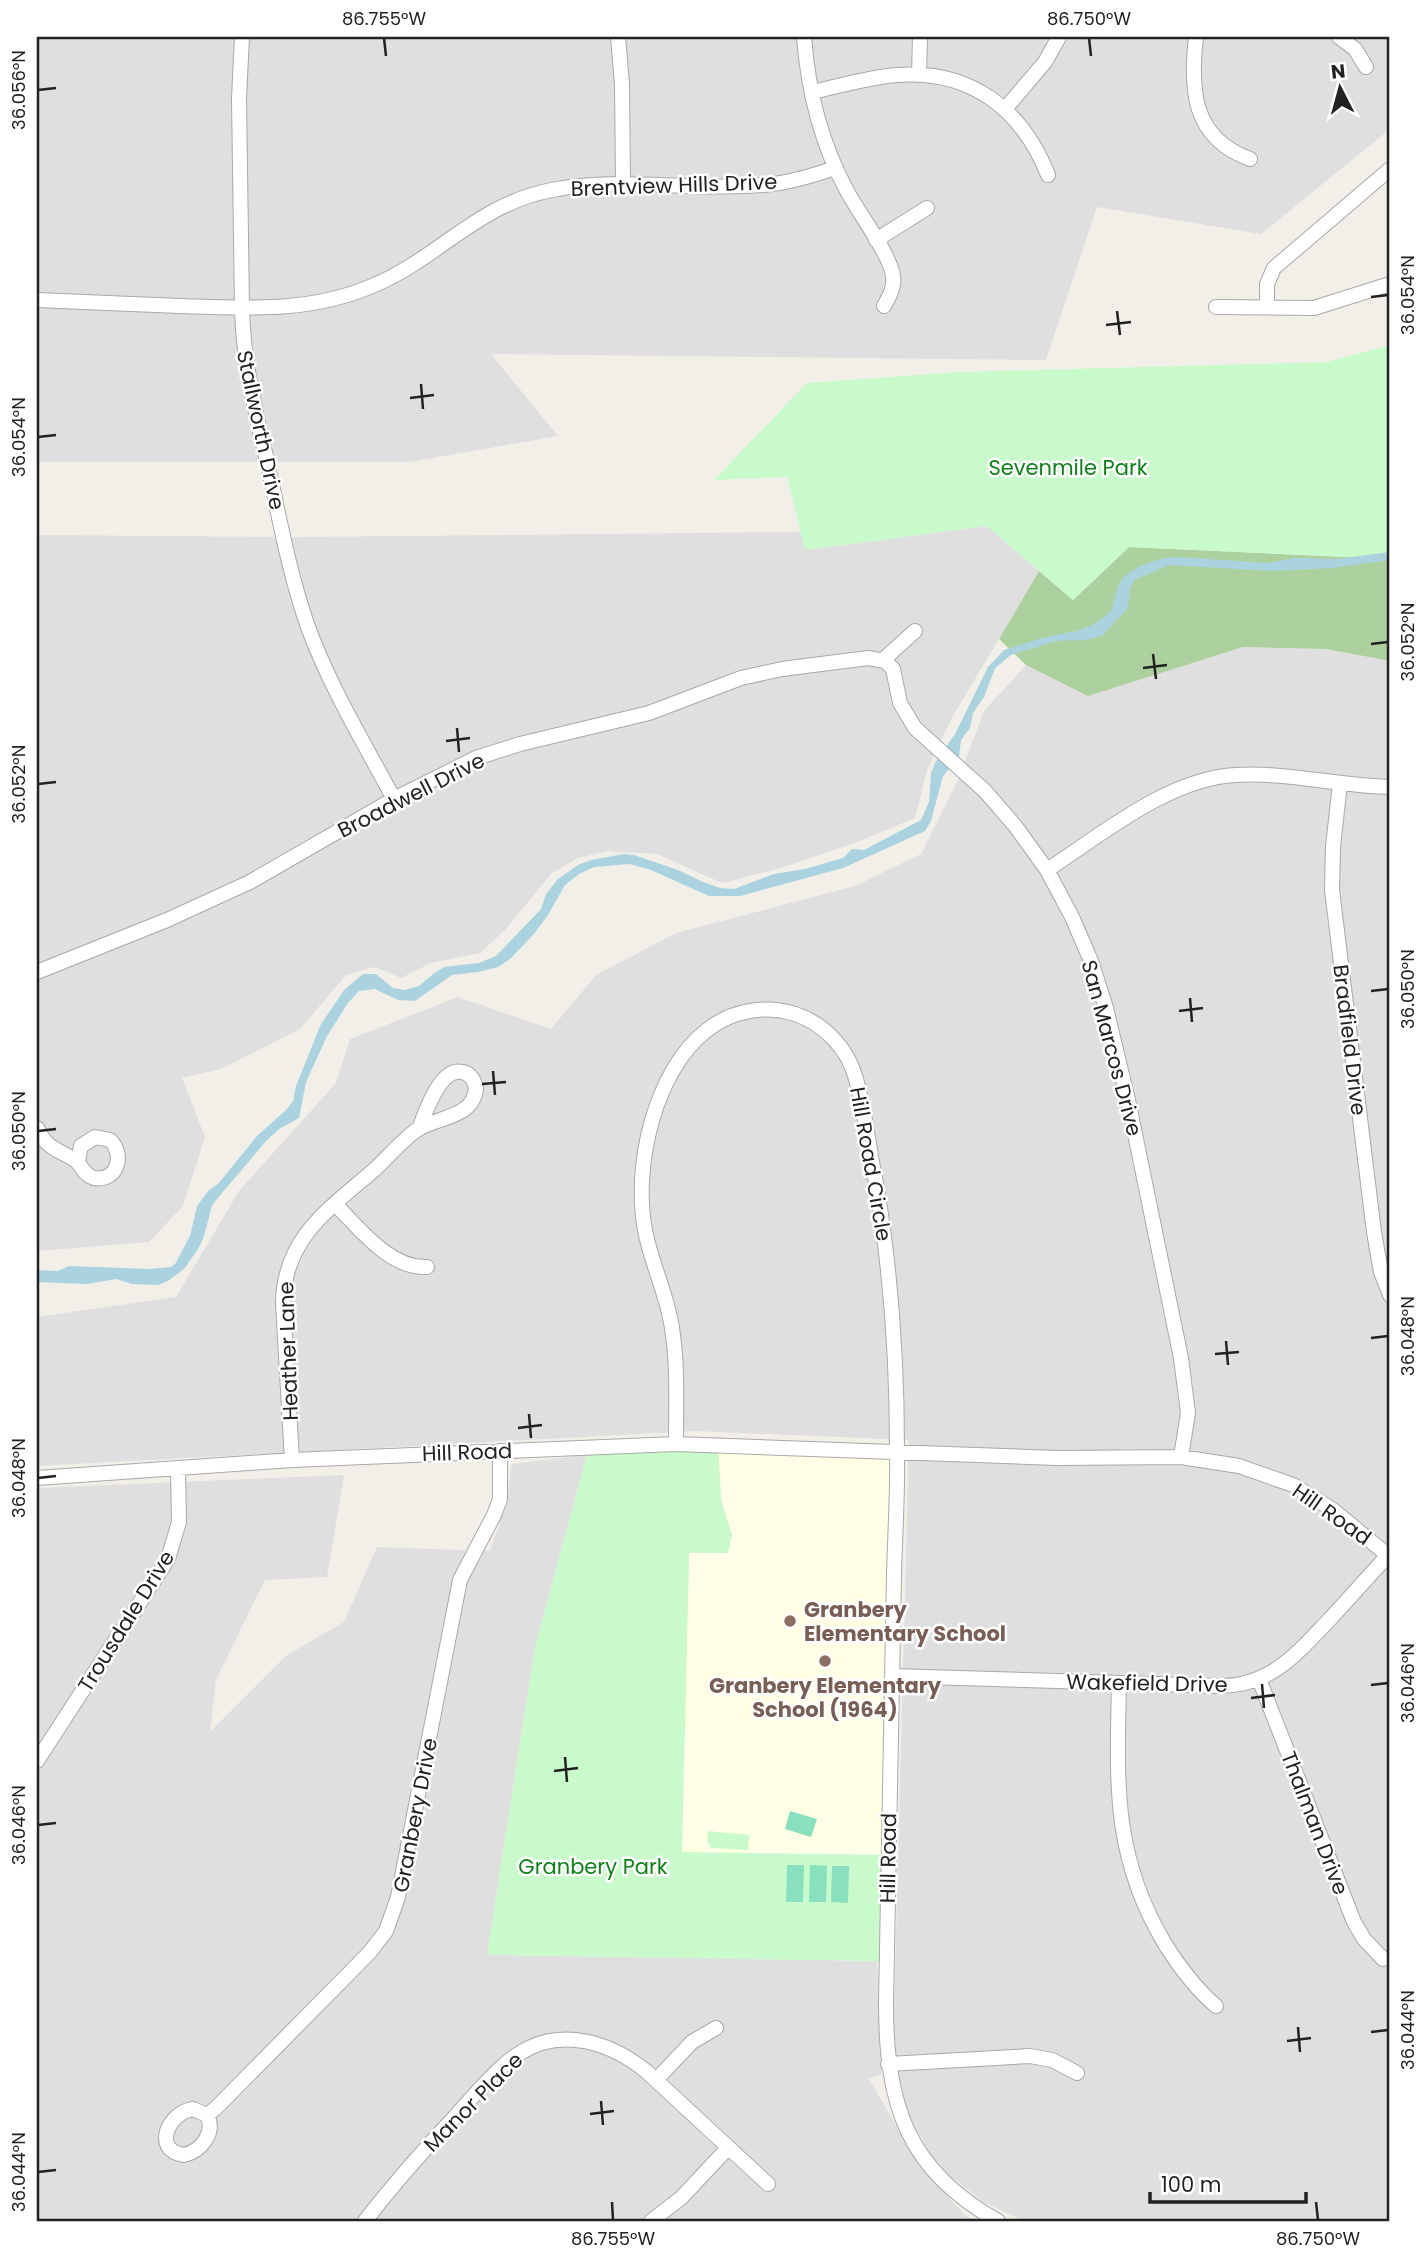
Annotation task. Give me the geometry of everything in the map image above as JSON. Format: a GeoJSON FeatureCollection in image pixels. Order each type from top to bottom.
{"type":"FeatureCollection","features":[{"type":"Feature","properties":{"kind":"street","name":"Stallworth Drive"},"geometry":{"type":"LineString","coordinates":[[242,37],[242,341],[250,385],[303,610],[336,691],[394,799]]}},
{"type":"Feature","properties":{"kind":"street"},"geometry":{"type":"LineString","coordinates":[[618,37],[622,85],[623,184]]}},
{"type":"Feature","properties":{"kind":"street"},"geometry":{"type":"LineString","coordinates":[[804,37],[812,92],[835,168],[889,262],[894,278],[884,306]]}},
{"type":"Feature","properties":{"kind":"street"},"geometry":{"type":"LineString","coordinates":[[919,75],[920,37]]}},
{"type":"Feature","properties":{"kind":"street"},"geometry":{"type":"LineString","coordinates":[[1005,109],[1045,62],[1059,37]]}},
{"type":"Feature","properties":{"kind":"street"},"geometry":{"type":"LineString","coordinates":[[1196,37],[1192,78],[1200,113],[1224,145],[1250,159]]}},
{"type":"Feature","properties":{"kind":"street"},"geometry":{"type":"LineString","coordinates":[[1339,37],[1355,48],[1366,67]]}},
{"type":"Feature","properties":{"kind":"street"},"geometry":{"type":"LineString","coordinates":[[812,92],[886,76],[919,75],[964,84],[991,98],[1005,109],[1030,139],[1048,175]]}},
{"type":"Feature","properties":{"kind":"street","name":"Brentview Hills Drive"},"geometry":{"type":"LineString","coordinates":[[37,300],[242,308],[293,307],[346,296],[393,276],[474,221],[512,202],[539,193],[623,184],[763,185],[802,179],[835,168]]}},
{"type":"Feature","properties":{"kind":"street"},"geometry":{"type":"LineString","coordinates":[[1267,307],[1267,284],[1274,268],[1390,169]]}},
{"type":"Feature","properties":{"kind":"street"},"geometry":{"type":"LineString","coordinates":[[876,240],[927,208]]}},
{"type":"Feature","properties":{"kind":"street"},"geometry":{"type":"LineString","coordinates":[[1216,307],[1314,308],[1390,284]]}},
{"type":"Feature","properties":{"kind":"street"},"geometry":{"type":"LineString","coordinates":[[884,660],[915,631]]}},
{"type":"Feature","properties":{"kind":"street","name":"Broadwell Drive"},"geometry":{"type":"LineString","coordinates":[[37,971],[213,900],[284,864],[394,799],[476,758],[520,744],[649,713],[741,678],[868,658],[884,660]]}},
{"type":"Feature","properties":{"kind":"street","name":"San Marcos Drive"},"geometry":{"type":"LineString","coordinates":[[884,660],[892,669],[897,692],[907,716],[919,732],[1001,809],[1047,870],[1084,943],[1097,977],[1128,1100],[1186,1388],[1188,1418],[1181,1457]]}},
{"type":"Feature","properties":{"kind":"street"},"geometry":{"type":"LineString","coordinates":[[1047,870],[1176,789],[1221,776],[1300,777],[1390,787]]}},
{"type":"Feature","properties":{"kind":"street","name":"Bradfield Drive"},"geometry":{"type":"LineString","coordinates":[[1340,783],[1333,847],[1335,922],[1374,1232],[1381,1272],[1390,1295]]}},
{"type":"Feature","properties":{"kind":"street","name":"Hill Road Circle"},"geometry":{"type":"LineString","coordinates":[[676,1444],[673,1332],[642,1213],[642,1173],[648,1136],[663,1092],[699,1037],[716,1023],[734,1015],[751,1010],[775,1010],[803,1018],[831,1036],[847,1057],[857,1081],[886,1245],[893,1336],[897,1451]]}},
{"type":"Feature","properties":{"kind":"street"},"geometry":{"type":"LineString","coordinates":[[37,1128],[53,1149],[78,1161]]}},
{"type":"Feature","properties":{"kind":"street","name":"Heather Lane"},"geometry":{"type":"LineString","coordinates":[[292,1460],[283,1316],[284,1279],[288,1266],[302,1239],[335,1204],[419,1129]]}},
{"type":"Feature","properties":{"kind":"street"},"geometry":{"type":"LineString","coordinates":[[335,1204],[365,1234],[397,1259],[413,1267],[427,1267]]}},
{"type":"Feature","properties":{"kind":"street","name":"Hill Road"},"geometry":{"type":"LineString","coordinates":[[37,1478],[292,1460],[676,1444],[1057,1458],[1181,1457],[1239,1466],[1293,1485],[1333,1510],[1390,1555]]}},
{"type":"Feature","properties":{"kind":"street","name":"Granbery Drive"},"geometry":{"type":"LineString","coordinates":[[206,2115],[370,1952],[390,1922],[404,1870],[460,1580],[500,1499],[500,1451]]}},
{"type":"Feature","properties":{"kind":"street","name":"Hill Road"},"geometry":{"type":"LineString","coordinates":[[897,1451],[886,2003],[888,2064],[900,2114],[923,2158],[954,2192],[998,2221]]}},
{"type":"Feature","properties":{"kind":"street","name":"Trousdale Drive"},"geometry":{"type":"LineString","coordinates":[[37,1761],[168,1559],[179,1522],[178,1470]]}},
{"type":"Feature","properties":{"kind":"street","name":"Wakefield Drive"},"geometry":{"type":"LineString","coordinates":[[892,1676],[1227,1686],[1259,1679],[1295,1656],[1390,1555]]}},
{"type":"Feature","properties":{"kind":"street","name":"Thalman Drive"},"geometry":{"type":"LineString","coordinates":[[1259,1679],[1354,1922],[1364,1939],[1383,1959]]}},
{"type":"Feature","properties":{"kind":"street"},"geometry":{"type":"LineString","coordinates":[[1119,1683],[1119,1809],[1133,1875],[1145,1908],[1170,1952],[1192,1984],[1216,2006]]}},
{"type":"Feature","properties":{"kind":"street"},"geometry":{"type":"LineString","coordinates":[[656,2080],[692,2042],[716,2028]]}},
{"type":"Feature","properties":{"kind":"street","name":"Manor Place"},"geometry":{"type":"LineString","coordinates":[[365,2221],[441,2131],[520,2052],[555,2040],[588,2041],[621,2053],[656,2080],[768,2184]]}},
{"type":"Feature","properties":{"kind":"street"},"geometry":{"type":"LineString","coordinates":[[888,2064],[1024,2055],[1052,2060],[1077,2073]]}},
{"type":"Feature","properties":{"kind":"street"},"geometry":{"type":"LineString","coordinates":[[651,2221],[681,2198],[728,2148]]}},
{"type":"Feature","properties":{"kind":"shaded area"},"geometry":{"type":"Polygon","coordinates":[[[37,37],[1390,37],[1390,129],[1261,234],[1097,207],[1046,360],[491,354],[558,436],[409,462],[37,462],[37,37]]]}},
{"type":"Feature","properties":{"kind":"shaded area"},"geometry":{"type":"Polygon","coordinates":[[[987,526],[1039,571],[953,716],[927,770],[915,818],[857,842],[781,868],[722,883],[657,854],[608,851],[578,858],[552,873],[505,930],[480,953],[431,963],[401,978],[375,967],[346,975],[300,1029],[221,1069],[182,1078],[205,1137],[183,1206],[149,1242],[37,1251],[37,535],[296,537],[801,532],[805,550],[987,526]]]}},
{"type":"Feature","properties":{"kind":"shaded area"},"geometry":{"type":"Polygon","coordinates":[[[1243,647],[1326,649],[1390,661],[1390,2221],[1024,2221],[984,2202],[938,2167],[907,2113],[893,2050],[909,1440],[695,1431],[37,1466],[37,1317],[176,1297],[239,1191],[336,1083],[350,1039],[458,997],[551,1029],[596,975],[676,933],[855,886],[921,854],[958,780],[984,711],[1026,665],[1088,695],[1243,647]]]}},
{"type":"Feature","properties":{"kind":"shaded area","name":"Granbery Elementary School"},"geometry":{"type":"Polygon","coordinates":[[[718,1444],[897,1451],[888,1855],[682,1853],[689,1553],[727,1553],[732,1535],[721,1500],[718,1444]]]}},
{"type":"Feature","properties":{"kind":"shaded area"},"geometry":{"type":"Polygon","coordinates":[[[587,1455],[535,1647],[487,1955],[877,1961],[882,2074],[869,2079],[921,2168],[967,2217],[975,2221],[37,2221],[37,1488],[344,1475],[327,1577],[265,1580],[216,1680],[210,1732],[287,1655],[344,1622],[377,1547],[490,1551],[507,1500],[512,1464],[587,1455]]]}},
{"type":"Feature","properties":{"kind":"green space","name":"Sevenmile Park"},"geometry":{"type":"Polygon","coordinates":[[[1390,345],[1390,559],[1129,547],[1073,600],[987,526],[805,550],[787,477],[714,480],[807,383],[958,372],[1327,362],[1390,345]]]}},
{"type":"Feature","properties":{"kind":"green space"},"geometry":{"type":"Polygon","coordinates":[[[1129,547],[1390,559],[1390,661],[1326,649],[1243,647],[1088,696],[1026,665],[999,639],[1039,571],[1073,600],[1129,547]]]}},
{"type":"Feature","properties":{"kind":"green space","name":"Granbery Park"},"geometry":{"type":"Polygon","coordinates":[[[718,1444],[721,1500],[732,1535],[728,1553],[689,1553],[682,1852],[888,1855],[886,1961],[487,1955],[535,1647],[589,1448],[718,1444]]]}},
{"type":"Feature","properties":{"kind":"green space"},"geometry":{"type":"Polygon","coordinates":[[[790,1811],[817,1819],[811,1837],[785,1829],[790,1811]]]}},
{"type":"Feature","properties":{"kind":"green space"},"geometry":{"type":"Polygon","coordinates":[[[708,1831],[749,1835],[748,1850],[711,1848],[707,1840],[708,1831]]]}},
{"type":"Feature","properties":{"kind":"green space"},"geometry":{"type":"Polygon","coordinates":[[[787,1865],[804,1865],[803,1902],[786,1902],[787,1865]]]}},
{"type":"Feature","properties":{"kind":"green space"},"geometry":{"type":"Polygon","coordinates":[[[810,1865],[827,1866],[826,1902],[809,1902],[810,1865]]]}},
{"type":"Feature","properties":{"kind":"green space"},"geometry":{"type":"Polygon","coordinates":[[[832,1866],[849,1866],[848,1903],[831,1902],[832,1866]]]}},
{"type":"Feature","properties":{"kind":"water"},"geometry":{"type":"Polygon","coordinates":[[[1390,552],[1390,560],[1332,568],[1273,571],[1169,565],[1134,580],[1128,608],[1103,635],[1087,640],[1057,641],[1011,655],[995,668],[984,697],[973,713],[970,728],[961,740],[959,757],[943,776],[931,821],[925,831],[843,868],[740,896],[709,896],[651,870],[630,864],[594,867],[565,885],[533,935],[510,959],[498,967],[452,975],[415,1001],[398,1000],[375,989],[359,991],[327,1036],[306,1082],[299,1118],[279,1129],[267,1140],[216,1200],[203,1239],[184,1269],[158,1285],[132,1284],[116,1279],[87,1284],[37,1282],[37,1270],[58,1271],[69,1266],[149,1269],[171,1267],[175,1264],[190,1236],[197,1206],[257,1136],[293,1101],[296,1086],[321,1024],[345,989],[363,974],[376,974],[393,988],[404,990],[419,986],[444,967],[479,963],[496,956],[541,909],[546,894],[558,879],[578,865],[591,860],[624,854],[634,855],[720,888],[734,889],[774,874],[805,869],[843,858],[852,849],[864,850],[921,820],[929,802],[931,773],[935,763],[955,734],[988,667],[1004,650],[1088,627],[1097,622],[1111,610],[1122,580],[1127,574],[1144,565],[1178,557],[1269,563],[1294,558],[1336,559],[1390,552]]]}},
{"type":"Feature","properties":{"kind":"place","name":"Granbery Elementary School"},"geometry":{"type":"Point","coordinates":[790,1621]}},
{"type":"Feature","properties":{"kind":"place","name":"Granbery Elementary School (1964)"},"geometry":{"type":"Point","coordinates":[825,1661]}}]}
